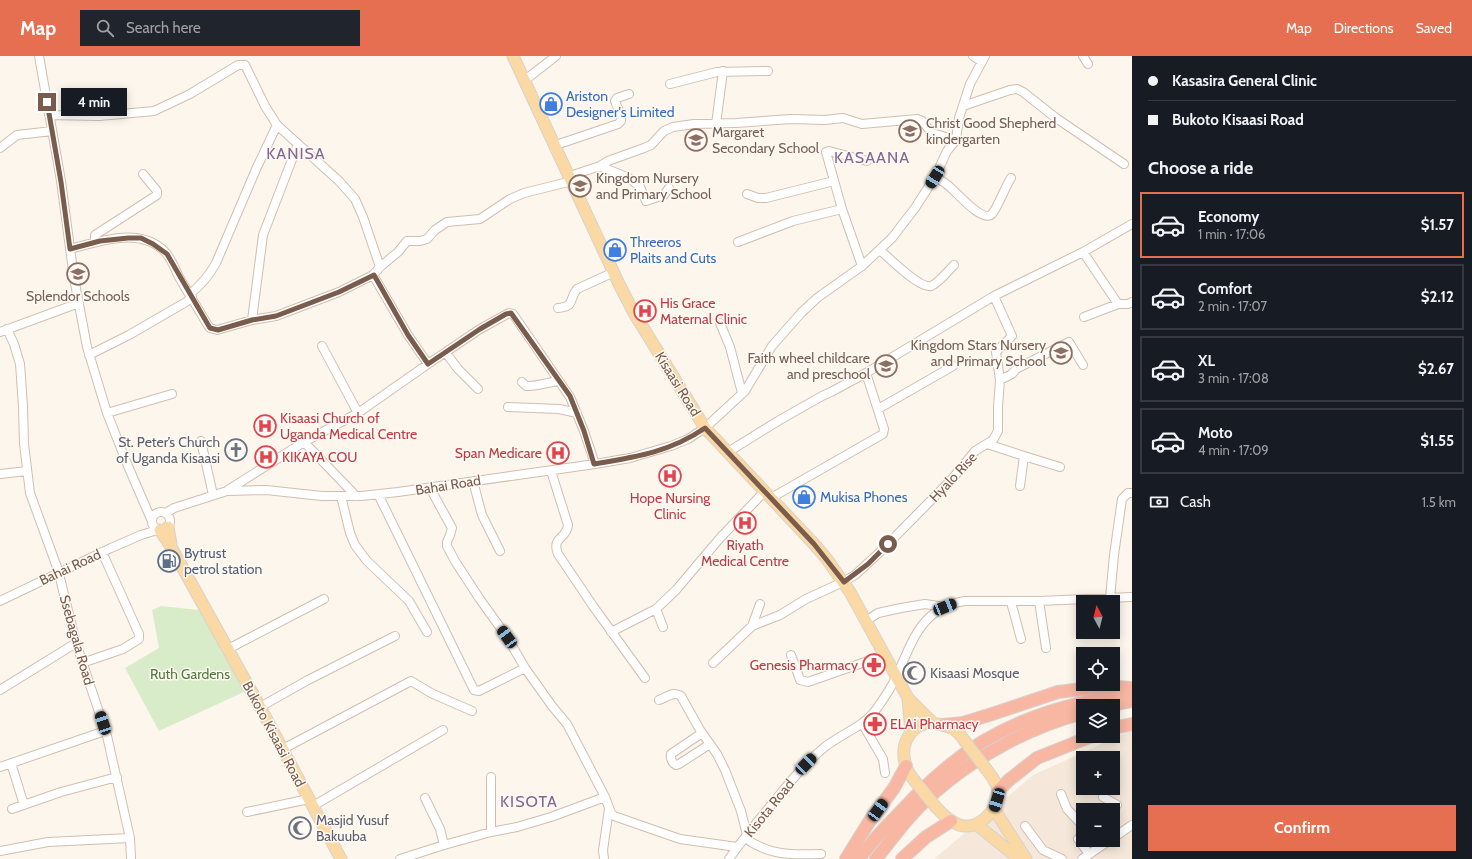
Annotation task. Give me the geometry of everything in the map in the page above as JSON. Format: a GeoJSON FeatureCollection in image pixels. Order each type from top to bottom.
{"type":"FeatureCollection","features":[{"type":"Feature","properties":{"kind":"highway"},"geometry":{"type":"LineString","coordinates":[[938,724],[963,722],[1058,692],[1108,686],[1132,689]]}},
{"type":"Feature","properties":{"kind":"highway"},"geometry":{"type":"LineString","coordinates":[[859,859],[871,841],[914,797],[950,764],[982,742],[1007,728],[1055,709],[1080,702],[1132,693]]}},
{"type":"Feature","properties":{"kind":"highway"},"geometry":{"type":"LineString","coordinates":[[1120,704],[1132,701]]}},
{"type":"Feature","properties":{"kind":"highway"},"geometry":{"type":"LineString","coordinates":[[876,859],[902,826],[936,791],[971,764],[1040,726],[1076,715]]}},
{"type":"Feature","properties":{"kind":"highway"},"geometry":{"type":"LineString","coordinates":[[1120,727],[1132,724]]}},
{"type":"Feature","properties":{"kind":"highway"},"geometry":{"type":"LineString","coordinates":[[998,791],[1009,780],[1038,758],[1076,743]]}},
{"type":"Feature","properties":{"kind":"highway"},"geometry":{"type":"LineString","coordinates":[[846,859],[869,822],[894,788],[906,766]]}},
{"type":"Feature","properties":{"kind":"highway"},"geometry":{"type":"LineString","coordinates":[[902,859],[926,837],[952,821]]}},
{"type":"Feature","properties":{"kind":"main road","name":"Kisaasi Road"},"geometry":{"type":"LineString","coordinates":[[514,56],[634,313],[705,428],[814,544],[844,582],[908,698]]}},
{"type":"Feature","properties":{"kind":"main road","name":"Bukoto Kisaasi Road"},"geometry":{"type":"LineString","coordinates":[[164,527],[171,547],[260,706],[341,859]]}},
{"type":"Feature","properties":{"kind":"main road"},"geometry":{"type":"LineString","coordinates":[[908,698],[938,724]]}},
{"type":"Feature","properties":{"kind":"main road"},"geometry":{"type":"LineString","coordinates":[[908,698],[911,732]]}},
{"type":"Feature","properties":{"kind":"main road"},"geometry":{"type":"LineString","coordinates":[[926,723],[938,724],[956,730],[995,782],[998,791],[994,809],[976,824],[960,825],[943,816],[914,780],[906,766],[904,748],[906,740],[911,732],[926,723]]}},
{"type":"Feature","properties":{"kind":"main road"},"geometry":{"type":"LineString","coordinates":[[994,809],[1026,859]]}},
{"type":"Feature","properties":{"kind":"main road"},"geometry":{"type":"LineString","coordinates":[[976,824],[1019,859]]}},
{"type":"Feature","properties":{"kind":"street"},"geometry":{"type":"LineString","coordinates":[[39,56],[61,182],[79,303],[89,355],[106,413],[144,502],[152,525],[164,527],[168,515],[144,502]]}},
{"type":"Feature","properties":{"kind":"street"},"geometry":{"type":"LineString","coordinates":[[525,80],[556,56]]}},
{"type":"Feature","properties":{"kind":"street"},"geometry":{"type":"LineString","coordinates":[[70,249],[95,242],[111,240],[136,238],[146,240],[167,254],[207,324],[213,330],[218,330],[252,320],[276,316],[346,289],[374,275],[380,267],[398,252],[407,241],[420,241],[427,239],[435,230],[447,222],[480,219],[510,199],[571,178],[600,166],[608,161],[651,145],[664,131],[673,127],[694,124],[716,124],[791,118],[825,120],[843,118],[862,124],[917,119],[922,121],[932,133],[956,140],[959,118],[970,84],[983,59],[973,56]]}},
{"type":"Feature","properties":{"kind":"street"},"geometry":{"type":"LineString","coordinates":[[1083,56],[1088,64]]}},
{"type":"Feature","properties":{"kind":"street"},"geometry":{"type":"LineString","coordinates":[[49,115],[99,116],[154,111],[190,94],[240,64],[247,67],[265,106],[277,125],[344,186],[356,199],[380,267]]}},
{"type":"Feature","properties":{"kind":"street"},"geometry":{"type":"LineString","coordinates":[[716,124],[722,71]]}},
{"type":"Feature","properties":{"kind":"street"},"geometry":{"type":"LineString","coordinates":[[670,84],[713,72],[768,71]]}},
{"type":"Feature","properties":{"kind":"street"},"geometry":{"type":"LineString","coordinates":[[963,106],[1017,89],[1056,118],[1124,164]]}},
{"type":"Feature","properties":{"kind":"street"},"geometry":{"type":"LineString","coordinates":[[556,146],[618,124],[621,121],[621,116],[615,101],[617,98],[629,94]]}},
{"type":"Feature","properties":{"kind":"street"},"geometry":{"type":"LineString","coordinates":[[89,355],[186,302],[202,284],[216,263],[257,167],[277,125]]}},
{"type":"Feature","properties":{"kind":"street"},"geometry":{"type":"LineString","coordinates":[[0,148],[17,135],[52,131]]}},
{"type":"Feature","properties":{"kind":"street","name":"Bahai Road"},"geometry":{"type":"LineString","coordinates":[[141,535],[156,513],[186,505],[227,491],[266,490],[303,495],[341,496],[378,494],[551,471],[630,458],[666,448],[688,439],[705,428],[748,387],[772,346],[801,313],[817,298],[862,266],[892,238],[915,208],[935,177],[947,151],[956,140]]}},
{"type":"Feature","properties":{"kind":"street"},"geometry":{"type":"LineString","coordinates":[[252,320],[263,235],[298,144]]}},
{"type":"Feature","properties":{"kind":"street"},"geometry":{"type":"LineString","coordinates":[[862,266],[842,209],[827,157],[827,151],[867,161]]}},
{"type":"Feature","properties":{"kind":"street"},"geometry":{"type":"LineString","coordinates":[[600,166],[629,178],[640,187],[646,201],[664,195],[669,188]]}},
{"type":"Feature","properties":{"kind":"street"},"geometry":{"type":"LineString","coordinates":[[95,242],[95,235],[157,195],[157,191],[144,174]]}},
{"type":"Feature","properties":{"kind":"street"},"geometry":{"type":"LineString","coordinates":[[935,177],[945,183],[982,215],[987,216],[994,211],[1011,178]]}},
{"type":"Feature","properties":{"kind":"street"},"geometry":{"type":"LineString","coordinates":[[747,194],[758,198],[766,198],[834,181]]}},
{"type":"Feature","properties":{"kind":"street"},"geometry":{"type":"LineString","coordinates":[[738,242],[793,221],[842,209]]}},
{"type":"Feature","properties":{"kind":"street"},"geometry":{"type":"LineString","coordinates":[[728,452],[822,396],[866,373],[994,296],[1083,252],[1132,224]]}},
{"type":"Feature","properties":{"kind":"street"},"geometry":{"type":"LineString","coordinates":[[880,250],[910,276],[926,286],[935,284],[954,265]]}},
{"type":"Feature","properties":{"kind":"street"},"geometry":{"type":"LineString","coordinates":[[1083,252],[1118,304]]}},
{"type":"Feature","properties":{"kind":"street"},"geometry":{"type":"LineString","coordinates":[[558,308],[569,305],[577,289],[614,272]]}},
{"type":"Feature","properties":{"kind":"street"},"geometry":{"type":"LineString","coordinates":[[374,275],[408,335],[428,364]]}},
{"type":"Feature","properties":{"kind":"street","name":"Hyalo Rise"},"geometry":{"type":"LineString","coordinates":[[752,626],[780,615],[806,599],[844,582],[855,575],[952,480],[975,451],[993,440],[998,431],[1000,380],[996,352],[1011,338],[1012,334],[994,296]]}},
{"type":"Feature","properties":{"kind":"street"},"geometry":{"type":"LineString","coordinates":[[1084,317],[1118,304],[1128,304],[1132,302]]}},
{"type":"Feature","properties":{"kind":"street"},"geometry":{"type":"LineString","coordinates":[[4,331],[79,303]]}},
{"type":"Feature","properties":{"kind":"street"},"geometry":{"type":"LineString","coordinates":[[227,491],[304,442],[358,413],[480,329],[506,314],[511,313],[570,396],[584,431],[594,464]]}},
{"type":"Feature","properties":{"kind":"street"},"geometry":{"type":"LineString","coordinates":[[720,323],[730,347],[742,393]]}},
{"type":"Feature","properties":{"kind":"street","name":"Ssebagala Road"},"geometry":{"type":"LineString","coordinates":[[4,331],[14,344],[20,364],[23,392],[24,444],[27,471],[33,501],[58,573],[82,664],[105,732],[117,777],[130,838],[131,859]]}},
{"type":"Feature","properties":{"kind":"street"},"geometry":{"type":"LineString","coordinates":[[1000,380],[1012,374],[1016,369],[1069,342],[1083,366]]}},
{"type":"Feature","properties":{"kind":"street"},"geometry":{"type":"LineString","coordinates":[[322,346],[358,413]]}},
{"type":"Feature","properties":{"kind":"street"},"geometry":{"type":"LineString","coordinates":[[446,353],[458,369],[478,389]]}},
{"type":"Feature","properties":{"kind":"street"},"geometry":{"type":"LineString","coordinates":[[878,409],[953,366]]}},
{"type":"Feature","properties":{"kind":"street"},"geometry":{"type":"LineString","coordinates":[[611,632],[656,609],[676,590],[720,538],[768,495],[883,434],[884,429],[866,373]]}},
{"type":"Feature","properties":{"kind":"street"},"geometry":{"type":"LineString","coordinates":[[522,382],[526,386],[531,387],[559,381]]}},
{"type":"Feature","properties":{"kind":"street"},"geometry":{"type":"LineString","coordinates":[[106,413],[172,394]]}},
{"type":"Feature","properties":{"kind":"street"},"geometry":{"type":"LineString","coordinates":[[508,407],[559,409],[577,413]]}},
{"type":"Feature","properties":{"kind":"street"},"geometry":{"type":"LineString","coordinates":[[201,441],[214,495]]}},
{"type":"Feature","properties":{"kind":"street"},"geometry":{"type":"LineString","coordinates":[[304,442],[356,496]]}},
{"type":"Feature","properties":{"kind":"street"},"geometry":{"type":"LineString","coordinates":[[987,444],[1060,467]]}},
{"type":"Feature","properties":{"kind":"street"},"geometry":{"type":"LineString","coordinates":[[1020,486],[1024,456]]}},
{"type":"Feature","properties":{"kind":"street"},"geometry":{"type":"LineString","coordinates":[[0,474],[27,471]]}},
{"type":"Feature","properties":{"kind":"street"},"geometry":{"type":"LineString","coordinates":[[551,471],[568,525],[567,531],[556,542],[556,550],[588,600],[645,678]]}},
{"type":"Feature","properties":{"kind":"street"},"geometry":{"type":"LineString","coordinates":[[473,482],[482,515],[500,551]]}},
{"type":"Feature","properties":{"kind":"street"},"geometry":{"type":"LineString","coordinates":[[430,488],[452,528],[447,546],[479,598],[512,644],[525,668],[567,724],[605,797],[609,810],[614,816],[680,839],[737,847]]}},
{"type":"Feature","properties":{"kind":"street"},"geometry":{"type":"LineString","coordinates":[[378,494],[474,690],[479,691],[525,668]]}},
{"type":"Feature","properties":{"kind":"street"},"geometry":{"type":"LineString","coordinates":[[1110,595],[1122,499],[1128,494]]}},
{"type":"Feature","properties":{"kind":"street"},"geometry":{"type":"LineString","coordinates":[[341,496],[350,533],[355,545],[367,561],[409,601],[427,632]]}},
{"type":"Feature","properties":{"kind":"street","name":"Bahai Road"},"geometry":{"type":"LineString","coordinates":[[0,601],[102,552],[164,527],[186,505]]}},
{"type":"Feature","properties":{"kind":"street"},"geometry":{"type":"LineString","coordinates":[[82,664],[123,649],[139,639],[139,634],[102,552]]}},
{"type":"Feature","properties":{"kind":"street"},"geometry":{"type":"LineString","coordinates":[[1120,598],[1132,597]]}},
{"type":"Feature","properties":{"kind":"street"},"geometry":{"type":"LineString","coordinates":[[228,648],[324,599]]}},
{"type":"Feature","properties":{"kind":"street"},"geometry":{"type":"LineString","coordinates":[[866,621],[878,613],[925,604],[945,607],[954,603],[965,602],[1076,599]]}},
{"type":"Feature","properties":{"kind":"street"},"geometry":{"type":"LineString","coordinates":[[1039,601],[1046,648]]}},
{"type":"Feature","properties":{"kind":"street"},"geometry":{"type":"LineString","coordinates":[[1011,602],[1021,639]]}},
{"type":"Feature","properties":{"kind":"street"},"geometry":{"type":"LineString","coordinates":[[713,663],[752,626],[760,604]]}},
{"type":"Feature","properties":{"kind":"street","name":"Kisota Road"},"geometry":{"type":"LineString","coordinates":[[729,859],[737,847],[799,771],[820,750],[862,723],[875,711],[897,677],[907,653],[926,620],[934,613],[945,607]]}},
{"type":"Feature","properties":{"kind":"street"},"geometry":{"type":"LineString","coordinates":[[656,609],[663,627]]}},
{"type":"Feature","properties":{"kind":"street"},"geometry":{"type":"LineString","coordinates":[[260,706],[395,636]]}},
{"type":"Feature","properties":{"kind":"street"},"geometry":{"type":"LineString","coordinates":[[0,690],[76,643]]}},
{"type":"Feature","properties":{"kind":"street"},"geometry":{"type":"LineString","coordinates":[[791,655],[800,680],[808,682],[885,655]]}},
{"type":"Feature","properties":{"kind":"street"},"geometry":{"type":"LineString","coordinates":[[283,749],[411,681],[431,693],[472,711]]}},
{"type":"Feature","properties":{"kind":"street"},"geometry":{"type":"LineString","coordinates":[[659,700],[672,694],[679,694],[702,733],[717,754],[731,783],[742,812],[746,836],[756,845],[781,853],[821,854]]}},
{"type":"Feature","properties":{"kind":"street"},"geometry":{"type":"LineString","coordinates":[[862,723],[883,759],[885,773]]}},
{"type":"Feature","properties":{"kind":"street"},"geometry":{"type":"LineString","coordinates":[[246,812],[311,803],[443,730]]}},
{"type":"Feature","properties":{"kind":"street"},"geometry":{"type":"LineString","coordinates":[[0,767],[105,732]]}},
{"type":"Feature","properties":{"kind":"street"},"geometry":{"type":"LineString","coordinates":[[702,733],[671,754],[671,759],[674,764],[679,764],[710,744]]}},
{"type":"Feature","properties":{"kind":"street"},"geometry":{"type":"LineString","coordinates":[[11,763],[24,805]]}},
{"type":"Feature","properties":{"kind":"street"},"geometry":{"type":"LineString","coordinates":[[12,809],[61,792],[117,777]]}},
{"type":"Feature","properties":{"kind":"street"},"geometry":{"type":"LineString","coordinates":[[491,777],[491,832]]}},
{"type":"Feature","properties":{"kind":"street"},"geometry":{"type":"LineString","coordinates":[[1061,794],[1067,810],[1076,819]]}},
{"type":"Feature","properties":{"kind":"street"},"geometry":{"type":"LineString","coordinates":[[400,859],[491,832],[517,827],[605,797]]}},
{"type":"Feature","properties":{"kind":"street"},"geometry":{"type":"LineString","coordinates":[[1103,797],[1114,803]]}},
{"type":"Feature","properties":{"kind":"street"},"geometry":{"type":"LineString","coordinates":[[425,798],[440,829],[444,845]]}},
{"type":"Feature","properties":{"kind":"street"},"geometry":{"type":"LineString","coordinates":[[604,859],[603,850],[609,810]]}},
{"type":"Feature","properties":{"kind":"street"},"geometry":{"type":"LineString","coordinates":[[1120,833],[1132,825]]}},
{"type":"Feature","properties":{"kind":"street"},"geometry":{"type":"LineString","coordinates":[[1025,826],[1043,850],[1062,859]]}},
{"type":"Feature","properties":{"kind":"street"},"geometry":{"type":"LineString","coordinates":[[0,851],[48,842],[130,838]]}},
{"type":"Feature","properties":{"kind":"street"},"geometry":{"type":"LineString","coordinates":[[1082,847],[1086,857],[1100,847]]}},
{"type":"Feature","properties":{"kind":"shaded area"},"geometry":{"type":"Polygon","coordinates":[[[1132,730],[1132,859],[934,859],[1033,775],[1076,755],[1076,795],[1120,795],[1120,751],[1086,751],[1103,743],[1120,743],[1120,735],[1132,730]]]}},
{"type":"Feature","properties":{"kind":"green space","name":"Ruth Gardens"},"geometry":{"type":"Polygon","coordinates":[[[161,606],[199,610],[246,691],[159,731],[125,668],[159,648],[152,610],[161,606]]]}},
{"type":"Feature","properties":{"kind":"place","name":"Ariston Designer's Limited"},"geometry":{"type":"Point","coordinates":[551,104]}},
{"type":"Feature","properties":{"kind":"place","name":"Christ Good Shepherd kindergarten"},"geometry":{"type":"Point","coordinates":[910,131]}},
{"type":"Feature","properties":{"kind":"place","name":"Margaret Secondary School"},"geometry":{"type":"Point","coordinates":[696,140]}},
{"type":"Feature","properties":{"kind":"place","name":"Kingdom Nursery and Primary School"},"geometry":{"type":"Point","coordinates":[580,186]}},
{"type":"Feature","properties":{"kind":"place","name":"Threeros Plaits and Cuts"},"geometry":{"type":"Point","coordinates":[615,250]}},
{"type":"Feature","properties":{"kind":"place","name":"Splendor Schools"},"geometry":{"type":"Point","coordinates":[78,274]}},
{"type":"Feature","properties":{"kind":"place","name":"His Grace Maternal Clinic"},"geometry":{"type":"Point","coordinates":[645,311]}},
{"type":"Feature","properties":{"kind":"place","name":"Kingdom Stars Nursery and Primary School"},"geometry":{"type":"Point","coordinates":[1061,353]}},
{"type":"Feature","properties":{"kind":"place","name":"Faith wheel childcare and preschool"},"geometry":{"type":"Point","coordinates":[886,366]}},
{"type":"Feature","properties":{"kind":"place","name":"Kisaasi Church of Uganda Medical Centre"},"geometry":{"type":"Point","coordinates":[265,426]}},
{"type":"Feature","properties":{"kind":"place","name":"St. Peter’s Church of Uganda Kisaasi"},"geometry":{"type":"Point","coordinates":[236,450]}},
{"type":"Feature","properties":{"kind":"place","name":"Span Medicare"},"geometry":{"type":"Point","coordinates":[558,453]}},
{"type":"Feature","properties":{"kind":"place","name":"KIKAYA COU"},"geometry":{"type":"Point","coordinates":[266,457]}},
{"type":"Feature","properties":{"kind":"place","name":"Hope Nursing Clinic"},"geometry":{"type":"Point","coordinates":[670,476]}},
{"type":"Feature","properties":{"kind":"place","name":"Mukisa Phones"},"geometry":{"type":"Point","coordinates":[804,497]}},
{"type":"Feature","properties":{"kind":"place","name":"Riyath Medical Centre"},"geometry":{"type":"Point","coordinates":[745,523]}},
{"type":"Feature","properties":{"kind":"place","name":"Bytrust petrol station"},"geometry":{"type":"Point","coordinates":[169,561]}},
{"type":"Feature","properties":{"kind":"place","name":"Genesis Pharmacy"},"geometry":{"type":"Point","coordinates":[874,665]}},
{"type":"Feature","properties":{"kind":"place","name":"Kisaasi Mosque"},"geometry":{"type":"Point","coordinates":[914,673]}},
{"type":"Feature","properties":{"kind":"place","name":"ELAi Pharmacy"},"geometry":{"type":"Point","coordinates":[875,724]}},
{"type":"Feature","properties":{"kind":"place","name":"Masjid Yusuf Bakuuba"},"geometry":{"type":"Point","coordinates":[300,828]}},
{"type":"Feature","properties":{"kind":"district","name":"KANISA"},"geometry":{"type":"Point","coordinates":[296,153]}},
{"type":"Feature","properties":{"kind":"district","name":"KASAANA"},"geometry":{"type":"Point","coordinates":[872,157]}},
{"type":"Feature","properties":{"kind":"district","name":"KISOTA"},"geometry":{"type":"Point","coordinates":[529,801]}},
{"type":"Feature","properties":{"kind":"route"},"geometry":{"type":"LineString","coordinates":[[47,102],[61,182],[70,249],[100,241],[128,238],[141,238],[146,240],[167,254],[174,269],[207,324],[213,330],[218,330],[252,320],[276,316],[354,286],[374,275],[408,335],[428,364],[480,329],[506,314],[511,313],[570,396],[584,431],[594,464],[630,458],[672,446],[688,439],[705,428],[792,519],[844,582],[868,564],[888,544]]}}]}
